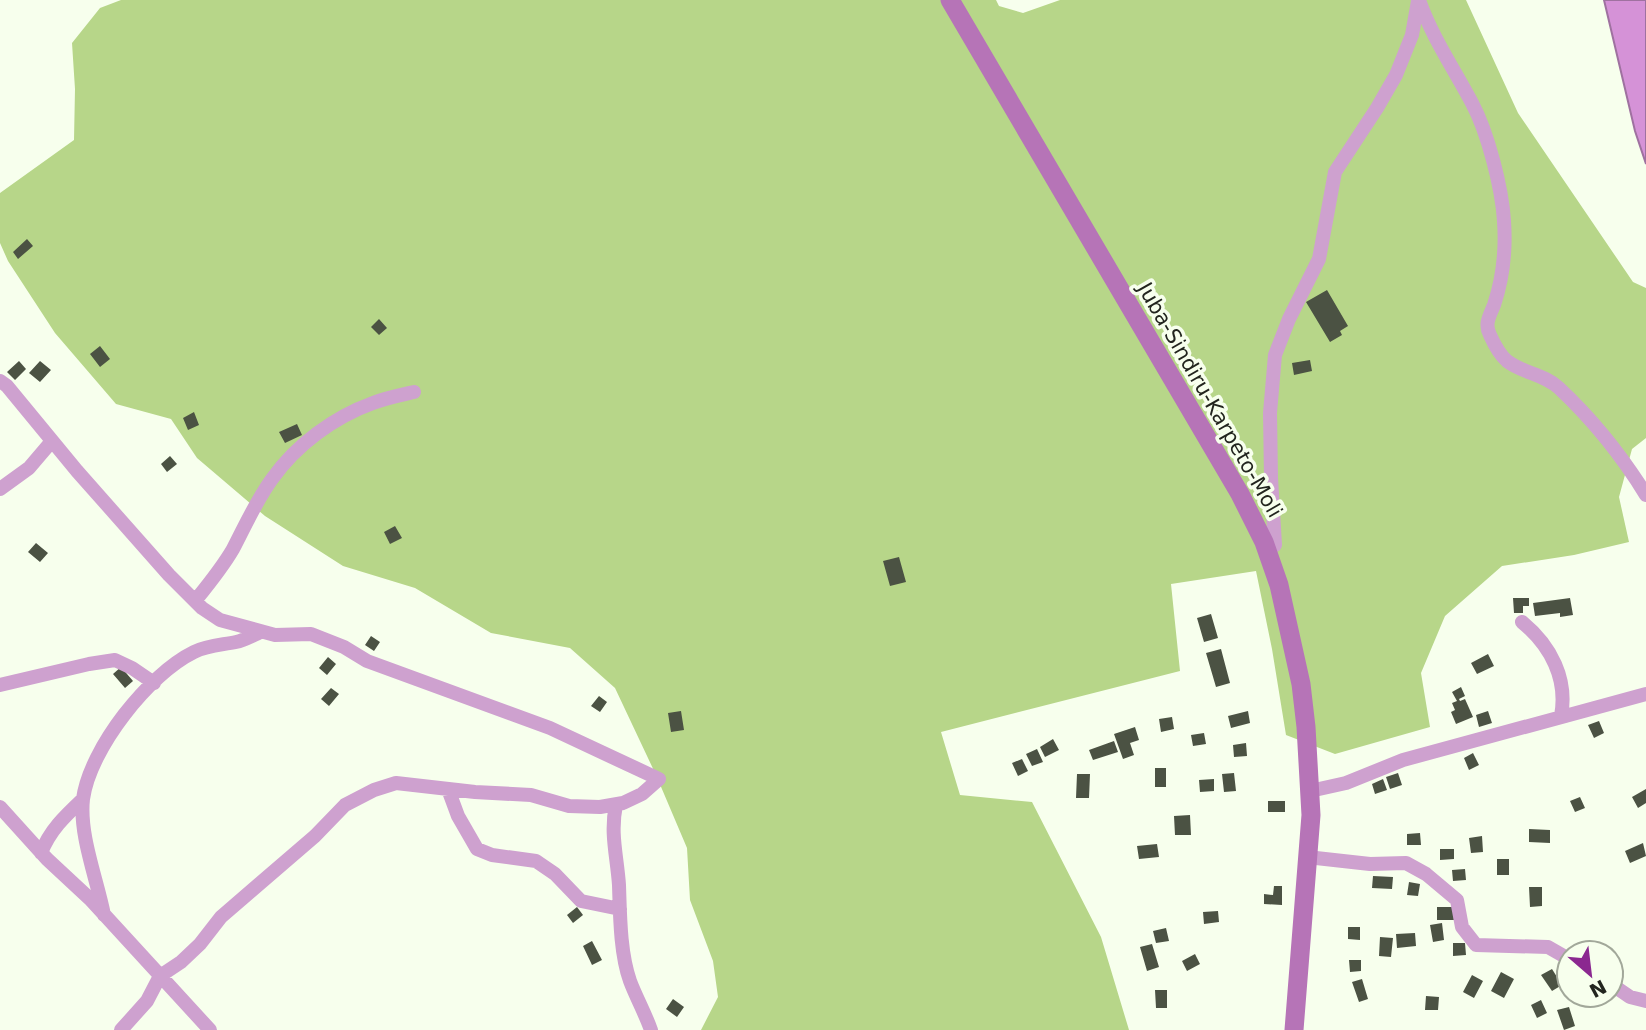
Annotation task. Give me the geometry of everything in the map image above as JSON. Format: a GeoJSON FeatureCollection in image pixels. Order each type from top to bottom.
{"type":"FeatureCollection","features":[{"type":"Feature","properties":{"kind":"main road","name":"Juba-Sindiru-Karpeto-Moli"},"geometry":{"type":"LineString","coordinates":[[950,0],[1227,471],[1264,542],[1279,585],[1301,684],[1311,815],[1294,1030]]}},
{"type":"Feature","properties":{"kind":"street"},"geometry":{"type":"LineString","coordinates":[[1419,0],[1429,29],[1474,106],[1499,184],[1504,221],[1504,259],[1495,302],[1486,324],[1488,333],[1508,362],[1537,374],[1559,388],[1606,440],[1646,495]]}},
{"type":"Feature","properties":{"kind":"street"},"geometry":{"type":"LineString","coordinates":[[1275,545],[1270,413],[1275,355],[1284,329],[1319,259],[1335,172],[1396,75],[1412,35],[1419,0]]}},
{"type":"Feature","properties":{"kind":"street"},"geometry":{"type":"LineString","coordinates":[[0,381],[195,601],[220,620],[275,635],[311,634],[344,647],[367,661],[550,728],[659,779],[642,794],[616,805],[600,807],[569,806],[531,795],[396,783],[374,790],[345,806],[315,836],[221,918],[200,944],[181,962],[160,976],[147,1001],[121,1030]]}},
{"type":"Feature","properties":{"kind":"street"},"geometry":{"type":"LineString","coordinates":[[195,601],[232,550],[272,478],[299,448],[337,420],[374,402],[414,392]]}},
{"type":"Feature","properties":{"kind":"street"},"geometry":{"type":"LineString","coordinates":[[0,489],[29,468],[52,441]]}},
{"type":"Feature","properties":{"kind":"street"},"geometry":{"type":"LineString","coordinates":[[1522,622],[1542,640],[1554,660],[1564,702],[1561,716]]}},
{"type":"Feature","properties":{"kind":"street"},"geometry":{"type":"LineString","coordinates":[[104,915],[86,844],[83,799],[93,765],[133,704],[170,668],[194,652],[216,644],[239,642],[261,632]]}},
{"type":"Feature","properties":{"kind":"street"},"geometry":{"type":"LineString","coordinates":[[0,685],[116,660],[154,683]]}},
{"type":"Feature","properties":{"kind":"street"},"geometry":{"type":"LineString","coordinates":[[1310,791],[1346,783],[1404,760],[1646,694]]}},
{"type":"Feature","properties":{"kind":"street"},"geometry":{"type":"LineString","coordinates":[[448,789],[458,816],[477,849],[492,855],[536,862],[555,874],[582,901],[620,909]]}},
{"type":"Feature","properties":{"kind":"street"},"geometry":{"type":"LineString","coordinates":[[41,853],[47,837],[61,818],[83,799]]}},
{"type":"Feature","properties":{"kind":"street"},"geometry":{"type":"LineString","coordinates":[[616,805],[612,825],[630,980],[642,1003],[651,1030]]}},
{"type":"Feature","properties":{"kind":"street"},"geometry":{"type":"LineString","coordinates":[[0,807],[210,1030]]}},
{"type":"Feature","properties":{"kind":"street"},"geometry":{"type":"LineString","coordinates":[[1307,858],[1370,864],[1406,863],[1426,874],[1457,900],[1462,927],[1476,945],[1548,947],[1555,951]]}},
{"type":"Feature","properties":{"kind":"street"},"geometry":{"type":"LineString","coordinates":[[1625,994],[1646,1001]]}},
{"type":"Feature","properties":{"kind":"green space"},"geometry":{"type":"Polygon","coordinates":[[[121,0],[996,0],[999,6],[1023,13],[1060,0],[1466,0],[1518,113],[1633,282],[1646,288],[1646,438],[1632,449],[1619,497],[1629,542],[1574,555],[1502,566],[1445,616],[1421,673],[1430,727],[1335,754],[1286,735],[1256,571],[1171,584],[1180,671],[941,732],[960,795],[1032,802],[1101,937],[1129,1030],[701,1030],[718,997],[713,961],[690,900],[687,848],[615,688],[570,648],[491,633],[415,588],[343,566],[265,516],[197,458],[171,419],[116,404],[55,333],[8,261],[0,243],[0,193],[74,140],[72,43],[100,8],[121,0]]]}},
{"type":"Feature","properties":{"kind":"shaded area"},"geometry":{"type":"Polygon","coordinates":[[[1604,0],[1646,0],[1646,164],[1635,131],[1604,0]]]}},
{"type":"Feature","properties":{"kind":"building"},"geometry":{"type":"Polygon","coordinates":[[[27,239],[33,246],[18,259],[13,252],[27,239]]]}},
{"type":"Feature","properties":{"kind":"building"},"geometry":{"type":"Polygon","coordinates":[[[1327,290],[1348,326],[1340,331],[1342,335],[1330,342],[1306,302],[1327,290]]]}},
{"type":"Feature","properties":{"kind":"building"},"geometry":{"type":"Polygon","coordinates":[[[379,319],[387,328],[379,335],[371,327],[379,319]]]}},
{"type":"Feature","properties":{"kind":"building"},"geometry":{"type":"Polygon","coordinates":[[[100,346],[110,359],[100,367],[90,354],[100,346]]]}},
{"type":"Feature","properties":{"kind":"building"},"geometry":{"type":"Polygon","coordinates":[[[1310,360],[1312,371],[1294,375],[1292,363],[1310,360]]]}},
{"type":"Feature","properties":{"kind":"building"},"geometry":{"type":"Polygon","coordinates":[[[19,361],[26,369],[15,380],[7,372],[19,361]]]}},
{"type":"Feature","properties":{"kind":"building"},"geometry":{"type":"Polygon","coordinates":[[[40,361],[51,370],[40,382],[29,373],[40,361]]]}},
{"type":"Feature","properties":{"kind":"building"},"geometry":{"type":"Polygon","coordinates":[[[194,412],[199,425],[188,430],[183,418],[194,412]]]}},
{"type":"Feature","properties":{"kind":"building"},"geometry":{"type":"Polygon","coordinates":[[[297,424],[302,435],[285,443],[279,432],[297,424]]]}},
{"type":"Feature","properties":{"kind":"building"},"geometry":{"type":"Polygon","coordinates":[[[170,456],[177,464],[167,472],[161,464],[170,456]]]}},
{"type":"Feature","properties":{"kind":"building"},"geometry":{"type":"Polygon","coordinates":[[[395,526],[402,538],[390,544],[384,532],[395,526]]]}},
{"type":"Feature","properties":{"kind":"building"},"geometry":{"type":"Polygon","coordinates":[[[36,543],[48,553],[40,562],[28,552],[36,543]]]}},
{"type":"Feature","properties":{"kind":"building"},"geometry":{"type":"Polygon","coordinates":[[[899,557],[906,582],[890,586],[883,561],[899,557]]]}},
{"type":"Feature","properties":{"kind":"building"},"geometry":{"type":"Polygon","coordinates":[[[1513,598],[1529,598],[1529,606],[1523,606],[1523,613],[1514,613],[1513,598]]]}},
{"type":"Feature","properties":{"kind":"building"},"geometry":{"type":"Polygon","coordinates":[[[1570,598],[1573,615],[1560,617],[1560,613],[1535,616],[1533,603],[1570,598]]]}},
{"type":"Feature","properties":{"kind":"building"},"geometry":{"type":"Polygon","coordinates":[[[1211,614],[1218,638],[1204,642],[1197,618],[1211,614]]]}},
{"type":"Feature","properties":{"kind":"building"},"geometry":{"type":"Polygon","coordinates":[[[371,636],[380,642],[374,651],[365,645],[371,636]]]}},
{"type":"Feature","properties":{"kind":"building"},"geometry":{"type":"Polygon","coordinates":[[[1221,649],[1230,683],[1216,687],[1206,653],[1221,649]]]}},
{"type":"Feature","properties":{"kind":"building"},"geometry":{"type":"Polygon","coordinates":[[[1488,654],[1494,666],[1477,674],[1471,663],[1488,654]]]}},
{"type":"Feature","properties":{"kind":"building"},"geometry":{"type":"Polygon","coordinates":[[[328,657],[336,664],[327,675],[319,668],[328,657]]]}},
{"type":"Feature","properties":{"kind":"building"},"geometry":{"type":"Polygon","coordinates":[[[121,667],[133,681],[125,688],[113,674],[121,667]]]}},
{"type":"Feature","properties":{"kind":"building"},"geometry":{"type":"Polygon","coordinates":[[[1461,687],[1465,696],[1459,699],[1465,699],[1473,717],[1456,724],[1451,712],[1455,710],[1452,703],[1457,701],[1452,692],[1461,687]]]}},
{"type":"Feature","properties":{"kind":"building"},"geometry":{"type":"Polygon","coordinates":[[[331,688],[339,694],[329,706],[321,699],[331,688]]]}},
{"type":"Feature","properties":{"kind":"building"},"geometry":{"type":"Polygon","coordinates":[[[599,696],[607,702],[600,712],[591,706],[599,696]]]}},
{"type":"Feature","properties":{"kind":"building"},"geometry":{"type":"Polygon","coordinates":[[[681,711],[684,730],[671,732],[668,713],[681,711]]]}},
{"type":"Feature","properties":{"kind":"building"},"geometry":{"type":"Polygon","coordinates":[[[1248,711],[1250,723],[1231,728],[1228,716],[1248,711]]]}},
{"type":"Feature","properties":{"kind":"building"},"geometry":{"type":"Polygon","coordinates":[[[1488,711],[1492,723],[1479,727],[1476,715],[1488,711]]]}},
{"type":"Feature","properties":{"kind":"building"},"geometry":{"type":"Polygon","coordinates":[[[1172,717],[1174,729],[1161,732],[1159,719],[1172,717]]]}},
{"type":"Feature","properties":{"kind":"building"},"geometry":{"type":"Polygon","coordinates":[[[1599,721],[1604,733],[1594,738],[1588,725],[1599,721]]]}},
{"type":"Feature","properties":{"kind":"building"},"geometry":{"type":"Polygon","coordinates":[[[1135,727],[1139,740],[1130,743],[1134,755],[1123,759],[1114,734],[1135,727]]]}},
{"type":"Feature","properties":{"kind":"building"},"geometry":{"type":"Polygon","coordinates":[[[1204,733],[1206,744],[1193,746],[1191,735],[1204,733]]]}},
{"type":"Feature","properties":{"kind":"building"},"geometry":{"type":"Polygon","coordinates":[[[1053,739],[1059,750],[1045,757],[1040,747],[1053,739]]]}},
{"type":"Feature","properties":{"kind":"building"},"geometry":{"type":"Polygon","coordinates":[[[1114,741],[1118,752],[1093,760],[1089,750],[1114,741]]]}},
{"type":"Feature","properties":{"kind":"building"},"geometry":{"type":"Polygon","coordinates":[[[1246,743],[1247,756],[1234,757],[1233,745],[1246,743]]]}},
{"type":"Feature","properties":{"kind":"building"},"geometry":{"type":"Polygon","coordinates":[[[1037,749],[1043,762],[1032,766],[1026,754],[1037,749]]]}},
{"type":"Feature","properties":{"kind":"building"},"geometry":{"type":"Polygon","coordinates":[[[1473,753],[1479,765],[1469,770],[1464,758],[1473,753]]]}},
{"type":"Feature","properties":{"kind":"building"},"geometry":{"type":"Polygon","coordinates":[[[1022,759],[1028,771],[1018,776],[1012,763],[1022,759]]]}},
{"type":"Feature","properties":{"kind":"building"},"geometry":{"type":"Polygon","coordinates":[[[1155,768],[1166,768],[1166,787],[1155,787],[1155,768]]]}},
{"type":"Feature","properties":{"kind":"building"},"geometry":{"type":"Polygon","coordinates":[[[1234,773],[1236,791],[1224,792],[1222,774],[1234,773]]]}},
{"type":"Feature","properties":{"kind":"building"},"geometry":{"type":"Polygon","coordinates":[[[1398,773],[1402,785],[1390,789],[1386,777],[1398,773]]]}},
{"type":"Feature","properties":{"kind":"building"},"geometry":{"type":"Polygon","coordinates":[[[1077,774],[1090,774],[1089,798],[1076,798],[1077,774]]]}},
{"type":"Feature","properties":{"kind":"building"},"geometry":{"type":"Polygon","coordinates":[[[1214,779],[1214,791],[1200,792],[1199,780],[1214,779]]]}},
{"type":"Feature","properties":{"kind":"building"},"geometry":{"type":"Polygon","coordinates":[[[1383,779],[1387,790],[1375,794],[1372,784],[1383,779]]]}},
{"type":"Feature","properties":{"kind":"building"},"geometry":{"type":"Polygon","coordinates":[[[1646,789],[1646,803],[1638,808],[1632,797],[1646,789]]]}},
{"type":"Feature","properties":{"kind":"building"},"geometry":{"type":"Polygon","coordinates":[[[1580,797],[1585,808],[1575,812],[1570,801],[1580,797]]]}},
{"type":"Feature","properties":{"kind":"building"},"geometry":{"type":"Polygon","coordinates":[[[1268,801],[1285,801],[1285,812],[1268,812],[1268,801]]]}},
{"type":"Feature","properties":{"kind":"building"},"geometry":{"type":"Polygon","coordinates":[[[1190,815],[1191,835],[1175,835],[1174,816],[1190,815]]]}},
{"type":"Feature","properties":{"kind":"building"},"geometry":{"type":"Polygon","coordinates":[[[1529,829],[1550,830],[1550,843],[1529,842],[1529,829]]]}},
{"type":"Feature","properties":{"kind":"building"},"geometry":{"type":"Polygon","coordinates":[[[1420,833],[1421,845],[1407,845],[1407,834],[1420,833]]]}},
{"type":"Feature","properties":{"kind":"building"},"geometry":{"type":"Polygon","coordinates":[[[1482,836],[1483,852],[1471,853],[1469,838],[1482,836]]]}},
{"type":"Feature","properties":{"kind":"building"},"geometry":{"type":"Polygon","coordinates":[[[1643,843],[1646,856],[1630,863],[1625,851],[1643,843]]]}},
{"type":"Feature","properties":{"kind":"building"},"geometry":{"type":"Polygon","coordinates":[[[1157,844],[1159,857],[1139,859],[1137,846],[1157,844]]]}},
{"type":"Feature","properties":{"kind":"building"},"geometry":{"type":"Polygon","coordinates":[[[1440,849],[1454,849],[1454,859],[1440,860],[1440,849]]]}},
{"type":"Feature","properties":{"kind":"building"},"geometry":{"type":"Polygon","coordinates":[[[1497,859],[1509,859],[1509,875],[1497,875],[1497,859]]]}},
{"type":"Feature","properties":{"kind":"building"},"geometry":{"type":"Polygon","coordinates":[[[1465,869],[1466,880],[1453,881],[1452,870],[1465,869]]]}},
{"type":"Feature","properties":{"kind":"building"},"geometry":{"type":"Polygon","coordinates":[[[1373,876],[1393,877],[1392,889],[1372,888],[1373,876]]]}},
{"type":"Feature","properties":{"kind":"building"},"geometry":{"type":"Polygon","coordinates":[[[1409,882],[1420,884],[1418,896],[1407,895],[1409,882]]]}},
{"type":"Feature","properties":{"kind":"building"},"geometry":{"type":"Polygon","coordinates":[[[1274,886],[1282,886],[1282,905],[1264,904],[1264,894],[1273,895],[1274,886]]]}},
{"type":"Feature","properties":{"kind":"building"},"geometry":{"type":"Polygon","coordinates":[[[1529,887],[1542,887],[1542,906],[1530,907],[1529,887]]]}},
{"type":"Feature","properties":{"kind":"building"},"geometry":{"type":"Polygon","coordinates":[[[577,907],[583,915],[573,923],[567,915],[577,907]]]}},
{"type":"Feature","properties":{"kind":"building"},"geometry":{"type":"Polygon","coordinates":[[[1437,907],[1458,907],[1458,920],[1437,920],[1437,907]]]}},
{"type":"Feature","properties":{"kind":"building"},"geometry":{"type":"Polygon","coordinates":[[[1218,911],[1219,922],[1204,924],[1203,912],[1218,911]]]}},
{"type":"Feature","properties":{"kind":"building"},"geometry":{"type":"Polygon","coordinates":[[[1442,923],[1444,940],[1433,942],[1430,925],[1442,923]]]}},
{"type":"Feature","properties":{"kind":"building"},"geometry":{"type":"Polygon","coordinates":[[[1348,927],[1360,927],[1360,940],[1348,939],[1348,927]]]}},
{"type":"Feature","properties":{"kind":"building"},"geometry":{"type":"Polygon","coordinates":[[[1166,928],[1169,941],[1156,943],[1153,931],[1166,928]]]}},
{"type":"Feature","properties":{"kind":"building"},"geometry":{"type":"Polygon","coordinates":[[[1415,933],[1416,946],[1397,948],[1396,934],[1415,933]]]}},
{"type":"Feature","properties":{"kind":"building"},"geometry":{"type":"Polygon","coordinates":[[[1380,937],[1393,938],[1391,957],[1379,956],[1380,937]]]}},
{"type":"Feature","properties":{"kind":"building"},"geometry":{"type":"Polygon","coordinates":[[[592,941],[602,960],[592,965],[583,946],[592,941]]]}},
{"type":"Feature","properties":{"kind":"building"},"geometry":{"type":"Polygon","coordinates":[[[1453,943],[1465,943],[1466,955],[1453,956],[1453,943]]]}},
{"type":"Feature","properties":{"kind":"building"},"geometry":{"type":"Polygon","coordinates":[[[1152,944],[1159,967],[1147,971],[1140,947],[1152,944]]]}},
{"type":"Feature","properties":{"kind":"building"},"geometry":{"type":"Polygon","coordinates":[[[1195,954],[1200,964],[1187,971],[1182,961],[1195,954]]]}},
{"type":"Feature","properties":{"kind":"building"},"geometry":{"type":"Polygon","coordinates":[[[1349,960],[1361,960],[1361,971],[1350,972],[1349,960]]]}},
{"type":"Feature","properties":{"kind":"building"},"geometry":{"type":"Polygon","coordinates":[[[1552,969],[1555,974],[1555,989],[1552,991],[1541,975],[1552,969]]]}},
{"type":"Feature","properties":{"kind":"building"},"geometry":{"type":"Polygon","coordinates":[[[1501,972],[1514,979],[1504,998],[1491,991],[1501,972]]]}},
{"type":"Feature","properties":{"kind":"building"},"geometry":{"type":"Polygon","coordinates":[[[1472,975],[1483,981],[1474,998],[1463,992],[1472,975]]]}},
{"type":"Feature","properties":{"kind":"building"},"geometry":{"type":"Polygon","coordinates":[[[1362,979],[1368,999],[1359,1002],[1352,982],[1362,979]]]}},
{"type":"Feature","properties":{"kind":"building"},"geometry":{"type":"Polygon","coordinates":[[[1155,990],[1167,990],[1167,1008],[1156,1008],[1155,990]]]}},
{"type":"Feature","properties":{"kind":"building"},"geometry":{"type":"Polygon","coordinates":[[[1426,996],[1439,997],[1438,1010],[1425,1010],[1426,996]]]}},
{"type":"Feature","properties":{"kind":"building"},"geometry":{"type":"Polygon","coordinates":[[[673,999],[684,1007],[677,1017],[666,1009],[673,999]]]}},
{"type":"Feature","properties":{"kind":"building"},"geometry":{"type":"Polygon","coordinates":[[[1541,1000],[1547,1013],[1537,1018],[1531,1005],[1541,1000]]]}},
{"type":"Feature","properties":{"kind":"building"},"geometry":{"type":"Polygon","coordinates":[[[1570,1009],[1575,1026],[1564,1030],[1557,1010],[1570,1009]]]}}]}
